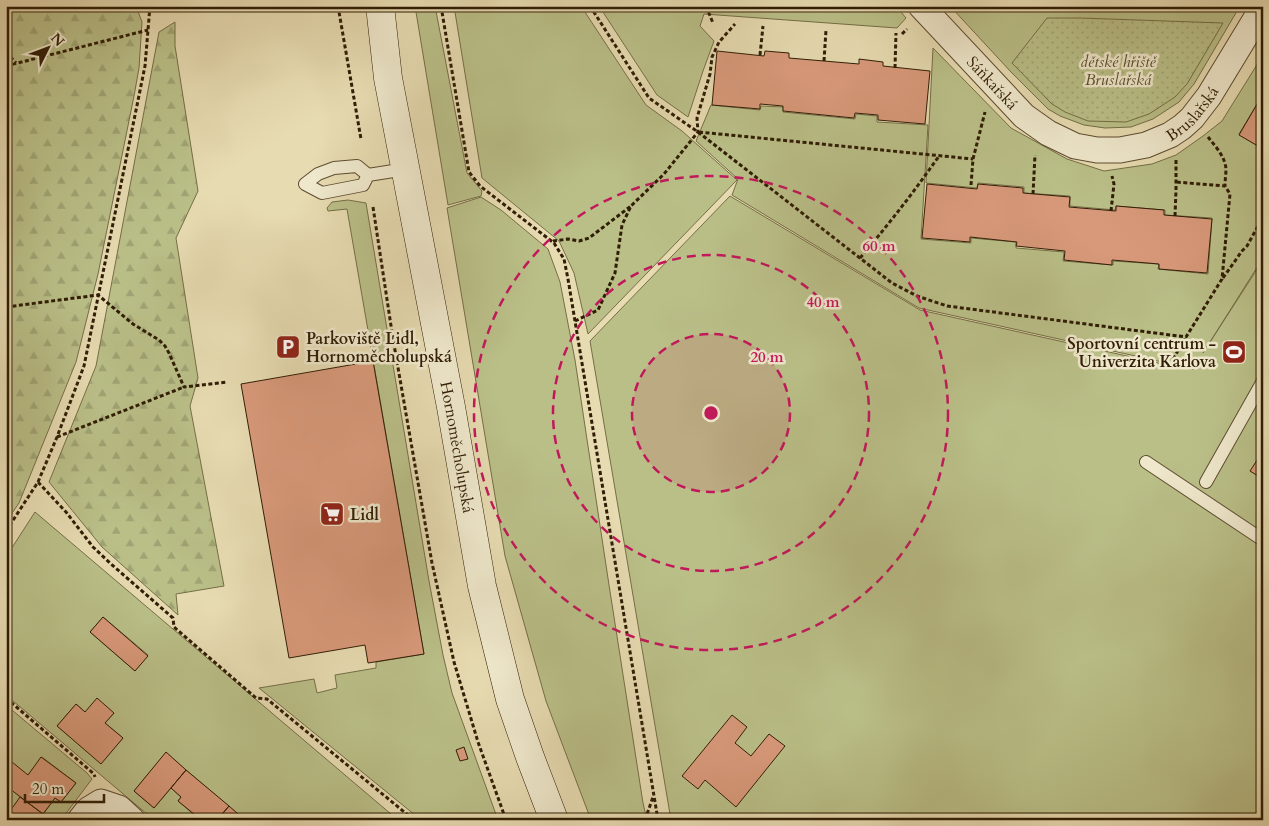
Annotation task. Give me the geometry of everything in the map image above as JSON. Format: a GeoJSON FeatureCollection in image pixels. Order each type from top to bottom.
{"type":"FeatureCollection","features":[{"type":"Feature","properties":{"kind":"street","name":"Hornoměcholupská"},"geometry":{"type":"LineString","coordinates":[[380,6],[388,78],[451,407],[482,586],[510,699],[554,820]]}},
{"type":"Feature","properties":{"kind":"street","name":"Sáňkařská"},"geometry":{"type":"LineString","coordinates":[[921,6],[1024,116],[1048,133],[1075,146]]}},
{"type":"Feature","properties":{"kind":"street","name":"Bruslařská"},"geometry":{"type":"LineString","coordinates":[[1075,146],[1097,150],[1120,150],[1158,141],[1182,127],[1192,118],[1209,96],[1263,8]]}},
{"type":"Feature","properties":{"kind":"street"},"geometry":{"type":"LineString","coordinates":[[80,820],[88,810],[101,802],[119,808],[132,820]]}},
{"type":"Feature","properties":{"kind":"lane"},"geometry":{"type":"LineString","coordinates":[[368,175],[406,169]]}},
{"type":"Feature","properties":{"kind":"lane"},"geometry":{"type":"LineString","coordinates":[[1206,482],[1263,382]]}},
{"type":"Feature","properties":{"kind":"lane"},"geometry":{"type":"LineString","coordinates":[[1146,462],[1263,540]]}},
{"type":"Feature","properties":{"kind":"path"},"geometry":{"type":"LineString","coordinates":[[6,531],[38,482],[84,366],[145,66],[150,6]]}},
{"type":"Feature","properties":{"kind":"path"},"geometry":{"type":"LineString","coordinates":[[338,6],[361,139]]}},
{"type":"Feature","properties":{"kind":"path"},"geometry":{"type":"LineString","coordinates":[[441,6],[469,172],[480,186],[552,242],[564,259],[658,820]]}},
{"type":"Feature","properties":{"kind":"path"},"geometry":{"type":"LineString","coordinates":[[590,6],[649,98],[698,132],[892,283],[917,296],[947,306],[1186,337]]}},
{"type":"Feature","properties":{"kind":"path"},"geometry":{"type":"LineString","coordinates":[[706,6],[714,23]]}},
{"type":"Feature","properties":{"kind":"path"},"geometry":{"type":"LineString","coordinates":[[552,242],[568,239],[579,241],[589,238],[631,206],[664,174],[698,132],[697,118],[710,74],[712,56],[719,42],[735,24]]}},
{"type":"Feature","properties":{"kind":"path"},"geometry":{"type":"LineString","coordinates":[[760,55],[764,26]]}},
{"type":"Feature","properties":{"kind":"path"},"geometry":{"type":"LineString","coordinates":[[6,66],[148,30]]}},
{"type":"Feature","properties":{"kind":"path"},"geometry":{"type":"LineString","coordinates":[[824,61],[826,30]]}},
{"type":"Feature","properties":{"kind":"path"},"geometry":{"type":"LineString","coordinates":[[895,68],[896,33]]}},
{"type":"Feature","properties":{"kind":"path"},"geometry":{"type":"LineString","coordinates":[[6,52],[16,63]]}},
{"type":"Feature","properties":{"kind":"path"},"geometry":{"type":"LineString","coordinates":[[971,185],[973,159],[985,111]]}},
{"type":"Feature","properties":{"kind":"path"},"geometry":{"type":"LineString","coordinates":[[698,132],[973,159]]}},
{"type":"Feature","properties":{"kind":"path"},"geometry":{"type":"LineString","coordinates":[[1205,132],[1220,152],[1225,163],[1225,186],[1230,194],[1222,279]]}},
{"type":"Feature","properties":{"kind":"path"},"geometry":{"type":"LineString","coordinates":[[1175,216],[1176,151]]}},
{"type":"Feature","properties":{"kind":"path"},"geometry":{"type":"LineString","coordinates":[[860,258],[894,217],[939,156]]}},
{"type":"Feature","properties":{"kind":"path"},"geometry":{"type":"LineString","coordinates":[[1033,194],[1034,165]]}},
{"type":"Feature","properties":{"kind":"path"},"geometry":{"type":"LineString","coordinates":[[1176,182],[1225,186]]}},
{"type":"Feature","properties":{"kind":"path"},"geometry":{"type":"LineString","coordinates":[[1111,210],[1114,184]]}},
{"type":"Feature","properties":{"kind":"path"},"geometry":{"type":"LineString","coordinates":[[575,321],[598,310],[615,273],[622,225],[631,206]]}},
{"type":"Feature","properties":{"kind":"path"},"geometry":{"type":"LineString","coordinates":[[373,207],[432,563],[454,662],[478,742],[506,820]]}},
{"type":"Feature","properties":{"kind":"path"},"geometry":{"type":"LineString","coordinates":[[1173,359],[1222,279],[1242,250],[1247,246],[1263,217]]}},
{"type":"Feature","properties":{"kind":"path"},"geometry":{"type":"LineString","coordinates":[[6,307],[98,295],[132,324],[159,340],[165,346],[170,353],[184,387]]}},
{"type":"Feature","properties":{"kind":"path"},"geometry":{"type":"LineString","coordinates":[[57,437],[184,387],[227,382]]}},
{"type":"Feature","properties":{"kind":"path"},"geometry":{"type":"LineString","coordinates":[[38,482],[66,512],[93,547],[174,618],[174,627],[256,698],[267,699],[414,820]]}},
{"type":"Feature","properties":{"kind":"path"},"geometry":{"type":"LineString","coordinates":[[6,698],[94,774],[101,802]]}},
{"type":"Feature","properties":{"kind":"path"},"geometry":{"type":"LineString","coordinates":[[645,820],[654,794]]}},
{"type":"Feature","properties":{"kind":"green space"},"geometry":{"type":"Polygon","coordinates":[[[6,6],[136,6],[142,22],[139,68],[134,96],[98,274],[76,362],[19,503],[6,522],[6,6]]]}},
{"type":"Feature","properties":{"kind":"green space"},"geometry":{"type":"Polygon","coordinates":[[[415,6],[435,6],[467,173],[482,191],[481,196],[448,205],[415,6]]]}},
{"type":"Feature","properties":{"kind":"green space"},"geometry":{"type":"Polygon","coordinates":[[[454,6],[581,6],[646,105],[682,131],[737,180],[588,334],[574,273],[559,241],[482,178],[454,6]]]}},
{"type":"Feature","properties":{"kind":"green space"},"geometry":{"type":"Polygon","coordinates":[[[599,6],[896,6],[906,18],[897,28],[704,14],[700,26],[714,41],[688,117],[657,95],[599,6]]]}},
{"type":"Feature","properties":{"kind":"green space","name":"dětské hřiště Bruslařská"},"geometry":{"type":"Polygon","coordinates":[[[950,6],[1240,6],[1194,84],[1179,102],[1153,119],[1131,127],[1105,128],[1084,125],[1060,116],[1048,109],[950,6]]]}},
{"type":"Feature","properties":{"kind":"green space","name":"dětské hřiště Bruslařská"},"geometry":{"type":"Polygon","coordinates":[[[1047,18],[1223,23],[1187,84],[1175,97],[1149,114],[1126,122],[1088,121],[1065,112],[1052,104],[1012,63],[1047,18]]]}},
{"type":"Feature","properties":{"kind":"green space"},"geometry":{"type":"Polygon","coordinates":[[[175,22],[175,46],[198,191],[176,238],[198,378],[190,406],[224,586],[176,594],[178,615],[102,547],[49,482],[96,366],[159,32],[175,22]]]}},
{"type":"Feature","properties":{"kind":"green space"},"geometry":{"type":"Polygon","coordinates":[[[933,48],[1011,128],[1067,159],[1104,171],[1152,164],[1176,155],[1203,136],[1222,121],[1263,55],[1263,85],[1259,91],[1263,94],[1239,134],[1263,149],[1263,258],[1203,353],[1263,260],[1263,820],[671,820],[590,341],[730,196],[920,310],[1181,368],[1194,369],[919,308],[732,195],[738,179],[696,141],[711,105],[760,110],[761,106],[783,107],[783,112],[855,119],[856,114],[877,116],[877,122],[928,125],[921,239],[971,243],[971,238],[1016,242],[1016,248],[1064,252],[1063,261],[1113,265],[1113,261],[1159,264],[1158,269],[1208,274],[1212,218],[1165,215],[1165,210],[1116,206],[1115,210],[1070,206],[1070,196],[1024,193],[1024,187],[978,183],[977,188],[926,183],[933,48]]]}},
{"type":"Feature","properties":{"kind":"green space"},"geometry":{"type":"Polygon","coordinates":[[[481,197],[501,210],[548,249],[560,282],[575,360],[647,820],[591,820],[546,701],[505,556],[447,208],[481,197]]]}},
{"type":"Feature","properties":{"kind":"green space"},"geometry":{"type":"Polygon","coordinates":[[[348,200],[366,203],[443,655],[452,693],[498,820],[421,820],[259,688],[314,679],[317,693],[337,688],[335,675],[376,668],[376,662],[424,654],[347,209],[328,211],[327,208],[332,202],[348,200]]]}},
{"type":"Feature","properties":{"kind":"green space"},"geometry":{"type":"Polygon","coordinates":[[[35,512],[398,820],[245,820],[166,753],[134,791],[154,808],[171,788],[181,797],[178,801],[199,819],[203,816],[208,820],[154,820],[6,695],[6,557],[35,512]],[[103,617],[90,632],[135,671],[148,655],[103,617]],[[76,704],[57,726],[101,763],[123,738],[105,723],[114,713],[85,712],[76,704]]]}},
{"type":"Feature","properties":{"kind":"green space"},"geometry":{"type":"Polygon","coordinates":[[[6,705],[92,779],[61,820],[39,820],[55,798],[61,802],[76,783],[42,757],[27,776],[33,781],[8,814],[6,813],[6,705]]]}},
{"type":"Feature","properties":{"kind":"building"},"geometry":{"type":"Polygon","coordinates":[[[717,51],[764,56],[765,51],[789,53],[789,58],[859,64],[859,59],[883,62],[883,66],[930,71],[925,124],[878,120],[878,115],[855,113],[854,118],[783,111],[783,106],[760,104],[760,109],[712,105],[717,51]]]}},
{"type":"Feature","properties":{"kind":"building"},"geometry":{"type":"Polygon","coordinates":[[[1263,94],[1263,149],[1239,135],[1263,94]]]}},
{"type":"Feature","properties":{"kind":"building"},"geometry":{"type":"Polygon","coordinates":[[[927,184],[977,189],[978,184],[1023,188],[1023,193],[1070,197],[1069,207],[1116,211],[1116,206],[1164,210],[1164,215],[1212,219],[1207,273],[1159,269],[1159,264],[1112,260],[1112,265],[1064,260],[1065,251],[1016,246],[1017,242],[970,237],[970,242],[922,238],[927,184]]]}},
{"type":"Feature","properties":{"kind":"building","name":"Lidl"},"geometry":{"type":"Polygon","coordinates":[[[373,361],[424,654],[368,663],[365,645],[289,658],[241,384],[373,361]]]}},
{"type":"Feature","properties":{"kind":"building"},"geometry":{"type":"Polygon","coordinates":[[[1263,451],[1263,479],[1250,471],[1263,451]]]}},
{"type":"Feature","properties":{"kind":"building"},"geometry":{"type":"Polygon","coordinates":[[[103,617],[148,656],[135,671],[90,632],[103,617]]]}},
{"type":"Feature","properties":{"kind":"building"},"geometry":{"type":"Polygon","coordinates":[[[97,698],[114,713],[105,723],[123,738],[101,764],[57,726],[76,704],[85,712],[97,698]]]}},
{"type":"Feature","properties":{"kind":"building"},"geometry":{"type":"Polygon","coordinates":[[[732,715],[747,727],[735,743],[751,756],[769,734],[785,746],[736,807],[705,780],[698,789],[682,776],[732,715]]]}},
{"type":"Feature","properties":{"kind":"building"},"geometry":{"type":"Polygon","coordinates":[[[464,747],[468,759],[460,761],[456,750],[464,747]]]}},
{"type":"Feature","properties":{"kind":"building"},"geometry":{"type":"Polygon","coordinates":[[[166,752],[186,770],[154,808],[134,791],[166,752]]]}},
{"type":"Feature","properties":{"kind":"building"},"geometry":{"type":"Polygon","coordinates":[[[41,757],[76,783],[61,802],[55,798],[43,814],[6,786],[6,769],[12,762],[28,775],[41,757]]]}},
{"type":"Feature","properties":{"kind":"building"},"geometry":{"type":"Polygon","coordinates":[[[186,770],[229,806],[217,820],[208,820],[203,816],[200,819],[178,801],[181,797],[171,788],[186,770]]]}},
{"type":"Feature","properties":{"kind":"building"},"geometry":{"type":"Polygon","coordinates":[[[20,797],[43,814],[39,820],[6,820],[6,813],[8,814],[20,797]]]}},
{"type":"Feature","properties":{"kind":"building"},"geometry":{"type":"Polygon","coordinates":[[[229,806],[245,820],[217,820],[229,806]]]}},
{"type":"Feature","properties":{"kind":"place","name":"Parkoviště Lidl, Hornoměcholupská"},"geometry":{"type":"Point","coordinates":[288,347]}},
{"type":"Feature","properties":{"kind":"place","name":"Sportovní centrum - Univerzita Karlova"},"geometry":{"type":"Point","coordinates":[1234,352]}},
{"type":"Feature","properties":{"kind":"place","name":"Lidl"},"geometry":{"type":"Point","coordinates":[332,514]}}]}
